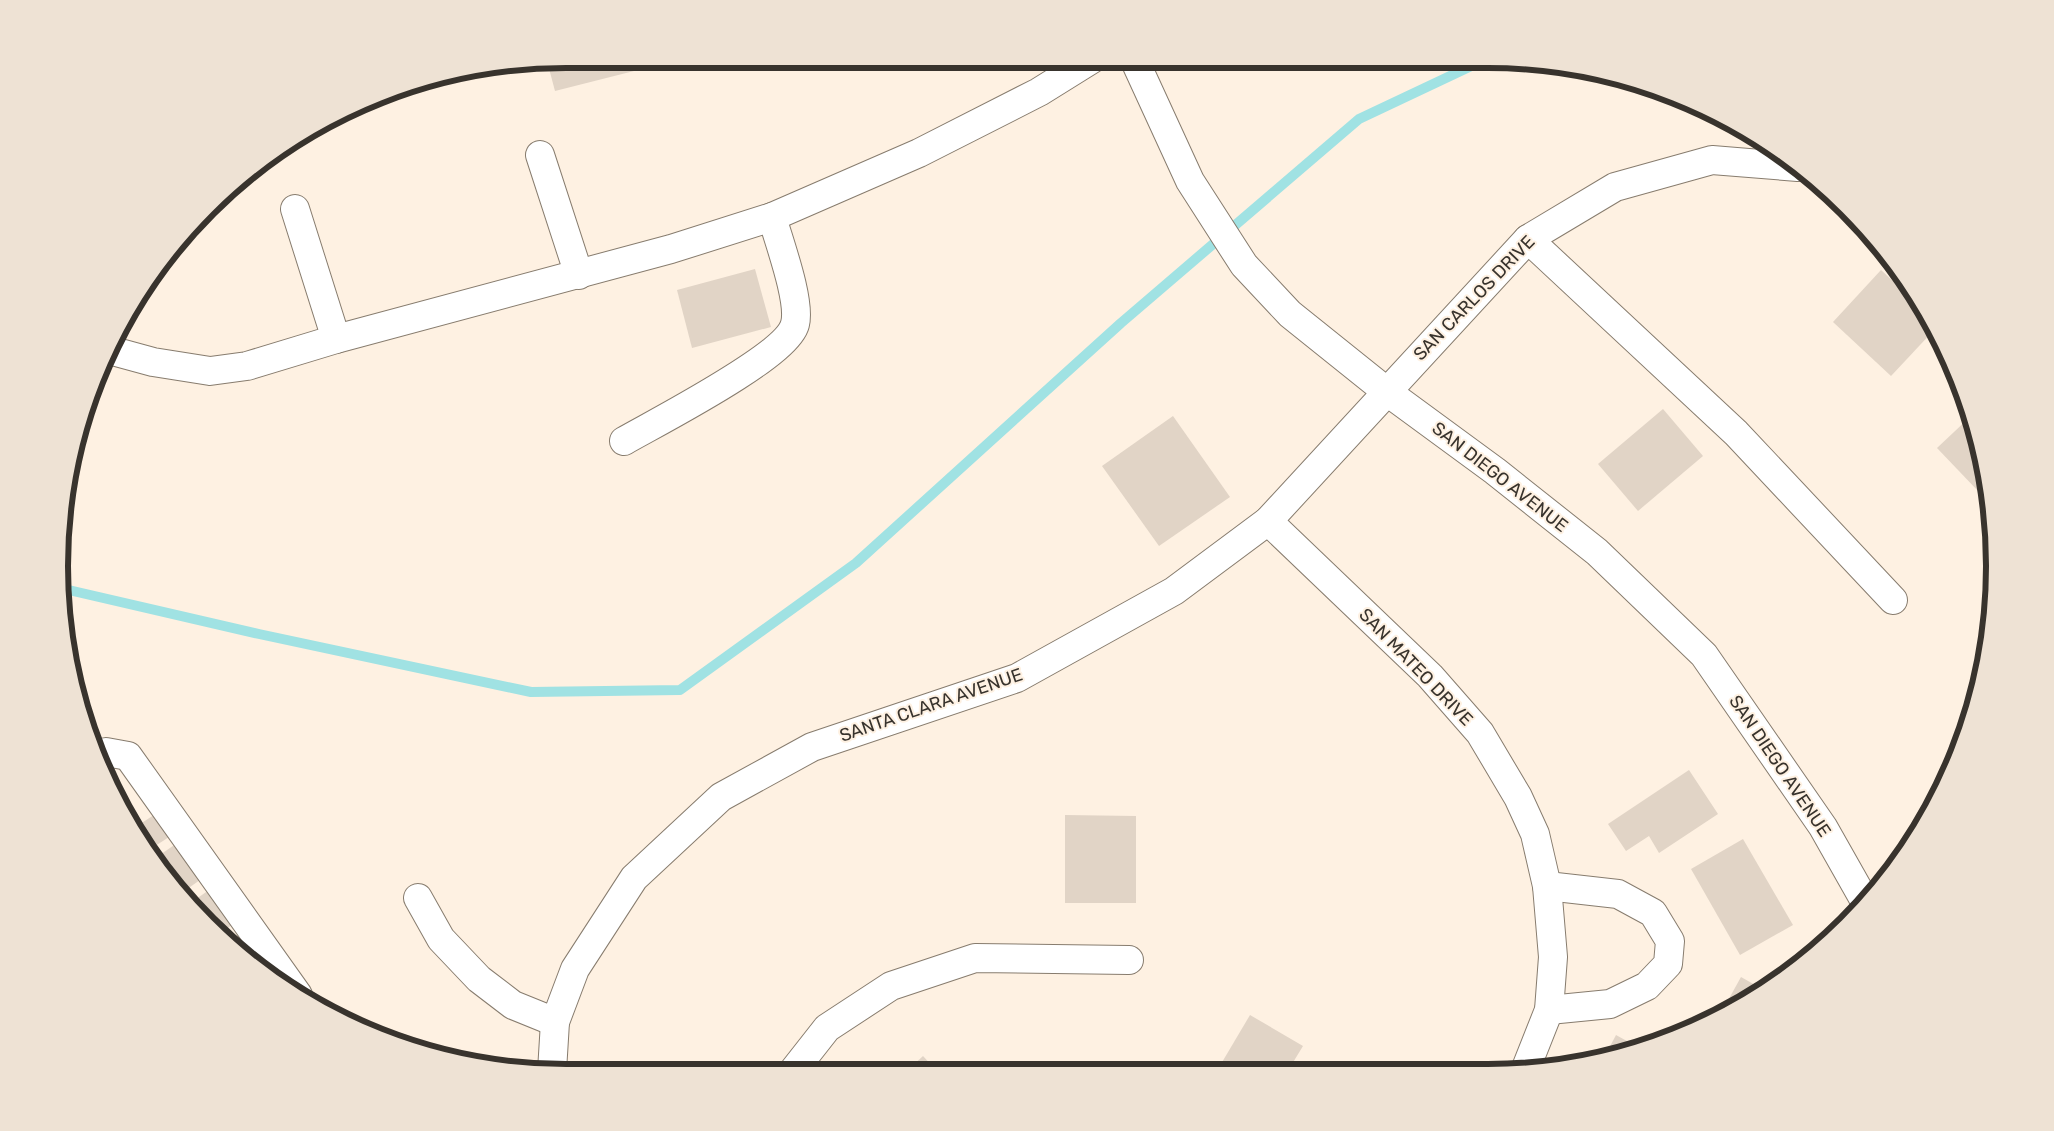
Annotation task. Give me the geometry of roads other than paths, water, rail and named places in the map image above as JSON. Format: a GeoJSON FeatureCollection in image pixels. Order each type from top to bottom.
{"type":"FeatureCollection","features":[{"type":"Feature","properties":{"kind":"street"},"geometry":{"type":"LineString","coordinates":[[116,352],[153,362],[210,370],[247,366],[336,339],[671,249],[772,217],[928,148],[1039,92],[1078,68]]}},
{"type":"Feature","properties":{"kind":"street","name":"SAN DIEGO AVENUE"},"geometry":{"type":"LineString","coordinates":[[1138,68],[1190,181],[1244,266],[1290,314],[1386,391],[1496,471],[1597,552],[1704,655],[1823,827],[1862,895]]}},
{"type":"Feature","properties":{"kind":"street"},"geometry":{"type":"LineString","coordinates":[[540,155],[579,274]]}},
{"type":"Feature","properties":{"kind":"street","name":"SAN CARLOS DRIVE"},"geometry":{"type":"LineString","coordinates":[[1386,391],[1528,239],[1615,188],[1712,160],[1786,166]]}},
{"type":"Feature","properties":{"kind":"street"},"geometry":{"type":"LineString","coordinates":[[295,209],[336,339]]}},
{"type":"Feature","properties":{"kind":"street"},"geometry":{"type":"LineString","coordinates":[[624,441],[748,369],[783,343],[795,325],[795,301],[772,217]]}},
{"type":"Feature","properties":{"kind":"street"},"geometry":{"type":"LineString","coordinates":[[1528,239],[1736,433],[1893,600]]}},
{"type":"Feature","properties":{"kind":"street","name":"SANTA CLARA AVENUE"},"geometry":{"type":"LineString","coordinates":[[552,1063],[555,1022],[575,968],[634,878],[721,797],[812,747],[1017,678],[1174,591],[1268,521],[1386,391]]}},
{"type":"Feature","properties":{"kind":"street","name":"SAN MATEO DRIVE"},"geometry":{"type":"LineString","coordinates":[[1268,521],[1430,676],[1480,733],[1518,797],[1535,834],[1547,886],[1552,957],[1548,1010],[1529,1061]]}},
{"type":"Feature","properties":{"kind":"street"},"geometry":{"type":"LineString","coordinates":[[104,753],[106,752],[128,756],[286,978]]}},
{"type":"Feature","properties":{"kind":"street"},"geometry":{"type":"LineString","coordinates":[[1547,886],[1618,894],[1653,913],[1670,941],[1668,964],[1647,986],[1610,1004],[1548,1010]]}},
{"type":"Feature","properties":{"kind":"street"},"geometry":{"type":"LineString","coordinates":[[418,898],[441,939],[479,979],[513,1005],[555,1022]]}},
{"type":"Feature","properties":{"kind":"street"},"geometry":{"type":"LineString","coordinates":[[799,1064],[827,1028],[891,986],[975,958],[1128,960]]}},
{"type":"Feature","properties":{"kind":"waterway"},"geometry":{"type":"LineString","coordinates":[[69,590],[259,634],[531,692],[680,690],[856,563],[1121,323],[1359,119],[1467,68]]}}]}
